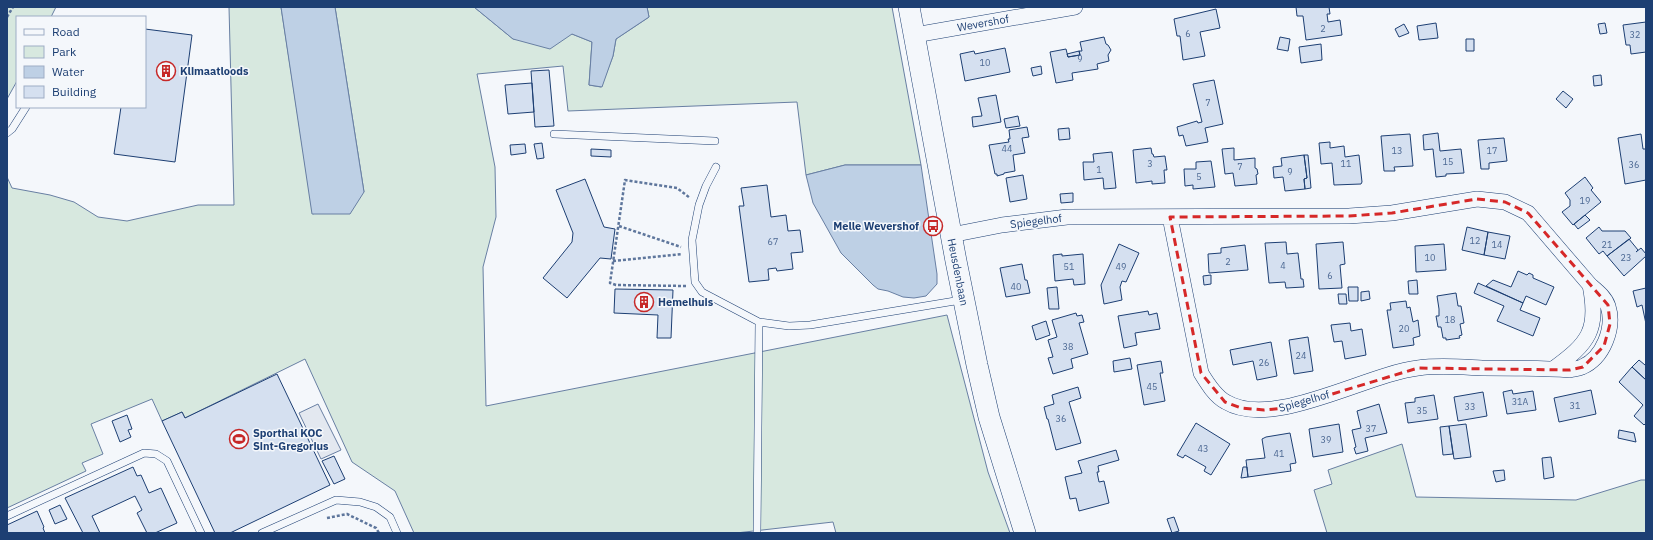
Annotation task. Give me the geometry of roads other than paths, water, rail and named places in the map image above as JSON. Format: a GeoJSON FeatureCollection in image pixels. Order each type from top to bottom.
{"type":"FeatureCollection","features":[{"type":"Feature","properties":{"kind":"main road","name":"Heusdenbaan"},"geometry":{"type":"LineString","coordinates":[[909,7],[963,299],[989,417],[1025,533]]}},
{"type":"Feature","properties":{"kind":"street","name":"Wevershof"},"geometry":{"type":"LineString","coordinates":[[915,35],[1075,7]]}},
{"type":"Feature","properties":{"kind":"street","name":"Spiegelhof"},"geometry":{"type":"LineString","coordinates":[[951,235],[1002,225],[1067,217],[1349,216],[1392,213],[1477,199],[1505,202],[1528,213],[1590,285],[1593,300],[1593,318],[1590,331],[1581,347],[1553,369],[1418,368],[1391,374],[1286,408],[1264,410],[1241,408],[1225,402],[1210,387],[1201,373],[1170,217]]}},
{"type":"Feature","properties":{"kind":"lane"},"geometry":{"type":"LineString","coordinates":[[7,133],[12,129],[25,108]]}},
{"type":"Feature","properties":{"kind":"lane"},"geometry":{"type":"LineString","coordinates":[[554,134],[715,141]]}},
{"type":"Feature","properties":{"kind":"lane"},"geometry":{"type":"LineString","coordinates":[[716,167],[706,186],[699,205],[692,240],[695,282],[702,292],[759,322],[789,326],[810,325],[963,299]]}},
{"type":"Feature","properties":{"kind":"lane"},"geometry":{"type":"LineString","coordinates":[[757,533],[759,322]]}},
{"type":"Feature","properties":{"kind":"lane"},"geometry":{"type":"LineString","coordinates":[[7,516],[144,453],[156,454],[167,461],[201,533]]}},
{"type":"Feature","properties":{"kind":"lane"},"geometry":{"type":"LineString","coordinates":[[262,533],[336,500],[360,502],[376,507],[390,517],[397,533]]}},
{"type":"Feature","properties":{"kind":"water"},"geometry":{"type":"Polygon","coordinates":[[[281,7],[335,7],[364,192],[350,214],[312,214],[281,7]]]}},
{"type":"Feature","properties":{"kind":"water"},"geometry":{"type":"Polygon","coordinates":[[[474,7],[647,7],[649,17],[616,39],[613,56],[602,87],[589,85],[592,42],[572,34],[550,49],[513,39],[474,7]]]}},
{"type":"Feature","properties":{"kind":"water"},"geometry":{"type":"Polygon","coordinates":[[[845,165],[921,165],[937,274],[937,284],[926,296],[914,298],[903,297],[878,289],[841,253],[813,203],[806,175],[845,165]]]}},
{"type":"Feature","properties":{"kind":"place","name":"Klimaatloods"},"geometry":{"type":"Point","coordinates":[166,71]}},
{"type":"Feature","properties":{"kind":"place","name":"Melle Wevershof"},"geometry":{"type":"Point","coordinates":[933,226]}},
{"type":"Feature","properties":{"kind":"place","name":"Hemelhuis"},"geometry":{"type":"Point","coordinates":[644,302]}},
{"type":"Feature","properties":{"kind":"place","name":"Sporthal KOC Sint-Gregorius"},"geometry":{"type":"Point","coordinates":[239,439]}}]}
